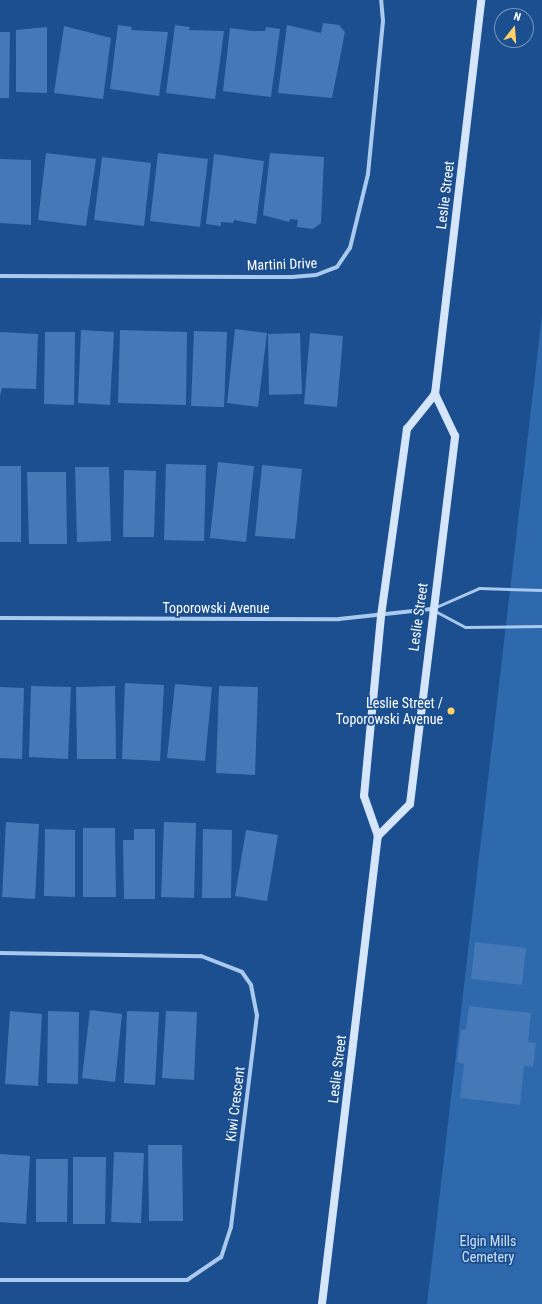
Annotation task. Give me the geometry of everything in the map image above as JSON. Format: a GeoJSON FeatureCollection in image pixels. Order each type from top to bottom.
{"type":"FeatureCollection","features":[{"type":"Feature","properties":{"kind":"main road","name":"Leslie Street"},"geometry":{"type":"LineString","coordinates":[[322,1304],[378,836],[364,796],[381,616],[407,429],[435,394],[481,0]]}},
{"type":"Feature","properties":{"kind":"main road","name":"Leslie Street"},"geometry":{"type":"LineString","coordinates":[[378,836],[410,804],[431,609],[455,436],[435,394]]}},
{"type":"Feature","properties":{"kind":"street","name":"Martini Drive"},"geometry":{"type":"LineString","coordinates":[[0,276],[292,277],[316,275],[337,267],[350,248],[368,174],[383,20],[380,0]]}},
{"type":"Feature","properties":{"kind":"street","name":"Toporowski Avenue"},"geometry":{"type":"LineString","coordinates":[[0,618],[339,619],[381,616],[431,609]]}},
{"type":"Feature","properties":{"kind":"street","name":"Kiwi Crescent"},"geometry":{"type":"LineString","coordinates":[[0,953],[201,956],[242,972],[251,985],[257,1015],[231,1227],[221,1256],[187,1280],[0,1280]]}},
{"type":"Feature","properties":{"kind":"lane"},"geometry":{"type":"LineString","coordinates":[[431,609],[479,588],[542,590]]}},
{"type":"Feature","properties":{"kind":"lane"},"geometry":{"type":"LineString","coordinates":[[431,609],[465,627],[542,626]]}},
{"type":"Feature","properties":{"kind":"green space","name":"Elgin Mills Cemetery"},"geometry":{"type":"Polygon","coordinates":[[[542,315],[542,1304],[427,1304],[542,315]]]}},
{"type":"Feature","properties":{"kind":"building"},"geometry":{"type":"Polygon","coordinates":[[[323,23],[339,25],[345,32],[332,98],[278,93],[287,25],[321,33],[323,23]]]}},
{"type":"Feature","properties":{"kind":"building"},"geometry":{"type":"Polygon","coordinates":[[[118,25],[132,27],[131,30],[168,32],[159,96],[110,89],[118,25]]]}},
{"type":"Feature","properties":{"kind":"building"},"geometry":{"type":"Polygon","coordinates":[[[175,25],[190,27],[189,30],[224,31],[215,99],[166,93],[175,25]]]}},
{"type":"Feature","properties":{"kind":"building"},"geometry":{"type":"Polygon","coordinates":[[[64,26],[111,38],[103,99],[54,93],[64,26]]]}},
{"type":"Feature","properties":{"kind":"building"},"geometry":{"type":"Polygon","coordinates":[[[47,27],[47,93],[16,92],[16,30],[47,27]]]}},
{"type":"Feature","properties":{"kind":"building"},"geometry":{"type":"Polygon","coordinates":[[[266,27],[280,29],[271,97],[223,91],[230,28],[265,31],[266,27]]]}},
{"type":"Feature","properties":{"kind":"building"},"geometry":{"type":"Polygon","coordinates":[[[0,32],[10,32],[9,98],[0,98],[0,32]]]}},
{"type":"Feature","properties":{"kind":"building"},"geometry":{"type":"Polygon","coordinates":[[[46,153],[96,159],[86,226],[38,220],[46,153]]]}},
{"type":"Feature","properties":{"kind":"building"},"geometry":{"type":"Polygon","coordinates":[[[158,153],[208,159],[200,227],[150,221],[158,153]]]}},
{"type":"Feature","properties":{"kind":"building"},"geometry":{"type":"Polygon","coordinates":[[[270,153],[324,157],[321,223],[313,229],[297,227],[298,220],[290,219],[289,222],[263,215],[270,153]]]}},
{"type":"Feature","properties":{"kind":"building"},"geometry":{"type":"Polygon","coordinates":[[[214,154],[264,161],[256,224],[234,220],[233,223],[221,222],[221,226],[206,224],[214,154]]]}},
{"type":"Feature","properties":{"kind":"building"},"geometry":{"type":"Polygon","coordinates":[[[102,157],[151,163],[144,226],[94,220],[102,157]]]}},
{"type":"Feature","properties":{"kind":"building"},"geometry":{"type":"Polygon","coordinates":[[[0,159],[31,160],[31,225],[0,223],[0,159]]]}},
{"type":"Feature","properties":{"kind":"building"},"geometry":{"type":"Polygon","coordinates":[[[235,329],[267,333],[258,407],[227,403],[235,329]]]}},
{"type":"Feature","properties":{"kind":"building"},"geometry":{"type":"Polygon","coordinates":[[[81,330],[114,332],[110,405],[78,403],[81,330]]]}},
{"type":"Feature","properties":{"kind":"building"},"geometry":{"type":"Polygon","coordinates":[[[120,330],[187,332],[186,405],[118,403],[120,330]]]}},
{"type":"Feature","properties":{"kind":"building"},"geometry":{"type":"Polygon","coordinates":[[[194,331],[227,332],[224,407],[191,406],[194,331]]]}},
{"type":"Feature","properties":{"kind":"building"},"geometry":{"type":"Polygon","coordinates":[[[0,332],[38,334],[36,389],[2,388],[0,396],[0,332]]]}},
{"type":"Feature","properties":{"kind":"building"},"geometry":{"type":"Polygon","coordinates":[[[45,332],[75,332],[74,405],[44,404],[45,332]]]}},
{"type":"Feature","properties":{"kind":"building"},"geometry":{"type":"Polygon","coordinates":[[[300,333],[302,394],[269,395],[268,334],[300,333]]]}},
{"type":"Feature","properties":{"kind":"building"},"geometry":{"type":"Polygon","coordinates":[[[310,333],[343,336],[337,407],[304,404],[310,333]]]}},
{"type":"Feature","properties":{"kind":"building"},"geometry":{"type":"Polygon","coordinates":[[[218,462],[254,466],[246,542],[210,538],[218,462]]]}},
{"type":"Feature","properties":{"kind":"building"},"geometry":{"type":"Polygon","coordinates":[[[166,464],[206,465],[204,541],[164,540],[166,464]]]}},
{"type":"Feature","properties":{"kind":"building"},"geometry":{"type":"Polygon","coordinates":[[[262,465],[302,469],[295,539],[255,536],[262,465]]]}},
{"type":"Feature","properties":{"kind":"building"},"geometry":{"type":"Polygon","coordinates":[[[0,466],[21,466],[21,542],[0,542],[0,466]]]}},
{"type":"Feature","properties":{"kind":"building"},"geometry":{"type":"Polygon","coordinates":[[[75,467],[109,467],[111,541],[77,542],[75,467]]]}},
{"type":"Feature","properties":{"kind":"building"},"geometry":{"type":"Polygon","coordinates":[[[124,470],[156,471],[154,537],[123,537],[124,470]]]}},
{"type":"Feature","properties":{"kind":"building"},"geometry":{"type":"Polygon","coordinates":[[[27,472],[66,472],[67,544],[29,544],[27,472]]]}},
{"type":"Feature","properties":{"kind":"building"},"geometry":{"type":"Polygon","coordinates":[[[125,683],[164,685],[160,761],[122,759],[125,683]]]}},
{"type":"Feature","properties":{"kind":"building"},"geometry":{"type":"Polygon","coordinates":[[[175,684],[212,687],[205,761],[167,758],[175,684]]]}},
{"type":"Feature","properties":{"kind":"building"},"geometry":{"type":"Polygon","coordinates":[[[31,686],[71,687],[68,759],[29,757],[31,686]]]}},
{"type":"Feature","properties":{"kind":"building"},"geometry":{"type":"Polygon","coordinates":[[[115,686],[116,759],[77,759],[76,687],[115,686]]]}},
{"type":"Feature","properties":{"kind":"building"},"geometry":{"type":"Polygon","coordinates":[[[219,686],[258,687],[255,775],[216,773],[219,686]]]}},
{"type":"Feature","properties":{"kind":"building"},"geometry":{"type":"Polygon","coordinates":[[[0,687],[24,688],[22,759],[0,758],[0,687]]]}},
{"type":"Feature","properties":{"kind":"building"},"geometry":{"type":"Polygon","coordinates":[[[6,822],[39,824],[35,899],[2,897],[6,822]]]}},
{"type":"Feature","properties":{"kind":"building"},"geometry":{"type":"Polygon","coordinates":[[[164,822],[196,823],[194,898],[161,897],[164,822]]]}},
{"type":"Feature","properties":{"kind":"building"},"geometry":{"type":"Polygon","coordinates":[[[83,828],[115,828],[116,897],[83,897],[83,828]]]}},
{"type":"Feature","properties":{"kind":"building"},"geometry":{"type":"Polygon","coordinates":[[[45,829],[75,830],[75,897],[44,896],[45,829]]]}},
{"type":"Feature","properties":{"kind":"building"},"geometry":{"type":"Polygon","coordinates":[[[134,829],[155,829],[155,899],[124,899],[123,840],[134,840],[134,829]]]}},
{"type":"Feature","properties":{"kind":"building"},"geometry":{"type":"Polygon","coordinates":[[[203,829],[232,830],[231,898],[202,898],[203,829]]]}},
{"type":"Feature","properties":{"kind":"building"},"geometry":{"type":"Polygon","coordinates":[[[246,830],[278,835],[267,901],[235,896],[246,830]]]}},
{"type":"Feature","properties":{"kind":"building"},"geometry":{"type":"Polygon","coordinates":[[[475,942],[526,948],[522,985],[471,979],[475,942]]]}},
{"type":"Feature","properties":{"kind":"building"},"geometry":{"type":"Polygon","coordinates":[[[469,1006],[531,1013],[528,1042],[536,1043],[533,1067],[524,1066],[520,1105],[460,1098],[464,1064],[457,1062],[461,1030],[466,1030],[469,1006]]]}},
{"type":"Feature","properties":{"kind":"building"},"geometry":{"type":"Polygon","coordinates":[[[90,1010],[122,1014],[115,1082],[82,1078],[90,1010]]]}},
{"type":"Feature","properties":{"kind":"building"},"geometry":{"type":"Polygon","coordinates":[[[10,1011],[42,1014],[38,1086],[5,1084],[10,1011]]]}},
{"type":"Feature","properties":{"kind":"building"},"geometry":{"type":"Polygon","coordinates":[[[48,1011],[79,1012],[78,1084],[47,1083],[48,1011]]]}},
{"type":"Feature","properties":{"kind":"building"},"geometry":{"type":"Polygon","coordinates":[[[127,1011],[159,1012],[155,1085],[124,1083],[127,1011]]]}},
{"type":"Feature","properties":{"kind":"building"},"geometry":{"type":"Polygon","coordinates":[[[166,1011],[197,1012],[194,1080],[162,1078],[166,1011]]]}},
{"type":"Feature","properties":{"kind":"building"},"geometry":{"type":"Polygon","coordinates":[[[148,1145],[182,1145],[183,1221],[149,1221],[148,1145]]]}},
{"type":"Feature","properties":{"kind":"building"},"geometry":{"type":"Polygon","coordinates":[[[114,1152],[144,1153],[141,1223],[111,1222],[114,1152]]]}},
{"type":"Feature","properties":{"kind":"building"},"geometry":{"type":"Polygon","coordinates":[[[0,1154],[30,1156],[26,1224],[0,1222],[0,1154]]]}},
{"type":"Feature","properties":{"kind":"building"},"geometry":{"type":"Polygon","coordinates":[[[73,1157],[106,1157],[105,1224],[73,1224],[73,1157]]]}},
{"type":"Feature","properties":{"kind":"building"},"geometry":{"type":"Polygon","coordinates":[[[36,1159],[68,1159],[67,1222],[36,1222],[36,1159]]]}},
{"type":"Feature","properties":{"kind":"place","name":"Leslie Street / Toporowski Avenue"},"geometry":{"type":"Point","coordinates":[451,711]}}]}
